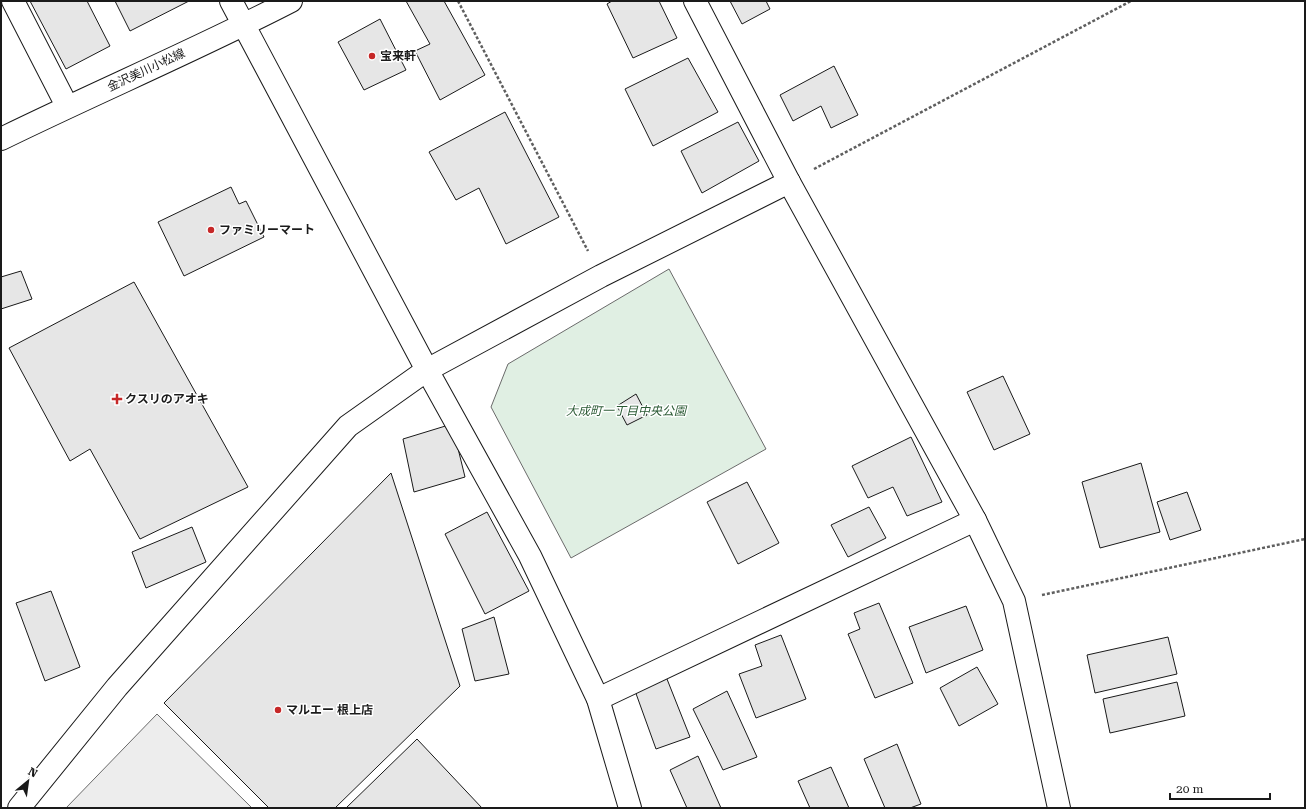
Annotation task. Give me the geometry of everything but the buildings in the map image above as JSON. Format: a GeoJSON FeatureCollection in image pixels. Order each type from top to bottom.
{"type":"FeatureCollection","features":[{"type":"Feature","properties":{"kind":"street"},"geometry":{"type":"LineString","coordinates":[[13,1],[68,106]]}},
{"type":"Feature","properties":{"kind":"street"},"geometry":{"type":"LineString","coordinates":[[231,1],[427,370],[530,556],[598,699],[630,808]]}},
{"type":"Feature","properties":{"kind":"street","name":"金沢美川小松線"},"geometry":{"type":"LineString","coordinates":[[1,139],[68,106],[243,26],[291,1]]}},
{"type":"Feature","properties":{"kind":"street"},"geometry":{"type":"LineString","coordinates":[[695,1],[790,182],[975,520],[1014,601],[1059,808]]}},
{"type":"Feature","properties":{"kind":"street"},"geometry":{"type":"LineString","coordinates":[[19,808],[117,687],[348,426],[427,370],[601,276],[790,182]]}},
{"type":"Feature","properties":{"kind":"street"},"geometry":{"type":"LineString","coordinates":[[598,699],[975,520]]}},
{"type":"Feature","properties":{"kind":"path"},"geometry":{"type":"LineString","coordinates":[[458,1],[601,276]]}},
{"type":"Feature","properties":{"kind":"path"},"geometry":{"type":"LineString","coordinates":[[790,182],[1131,1]]}},
{"type":"Feature","properties":{"kind":"path"},"geometry":{"type":"LineString","coordinates":[[1014,601],[1305,539]]}},
{"type":"Feature","properties":{"kind":"green space","name":"大成町一丁目中央公園"},"geometry":{"type":"Polygon","coordinates":[[[669,269],[766,449],[571,558],[491,407],[508,364],[669,269]]]}},
{"type":"Feature","properties":{"kind":"shaded area"},"geometry":{"type":"Polygon","coordinates":[[[157,714],[252,808],[66,808],[157,714]]]}},
{"type":"Feature","properties":{"kind":"place","name":"宝来軒"},"geometry":{"type":"Point","coordinates":[372,56]}},
{"type":"Feature","properties":{"kind":"place","name":"ファミリーマート"},"geometry":{"type":"Point","coordinates":[211,230]}},
{"type":"Feature","properties":{"kind":"place","name":"クスリのアオキ"},"geometry":{"type":"Point","coordinates":[117,399]}},
{"type":"Feature","properties":{"kind":"place","name":"マルエー 根上店"},"geometry":{"type":"Point","coordinates":[278,710]}}]}
